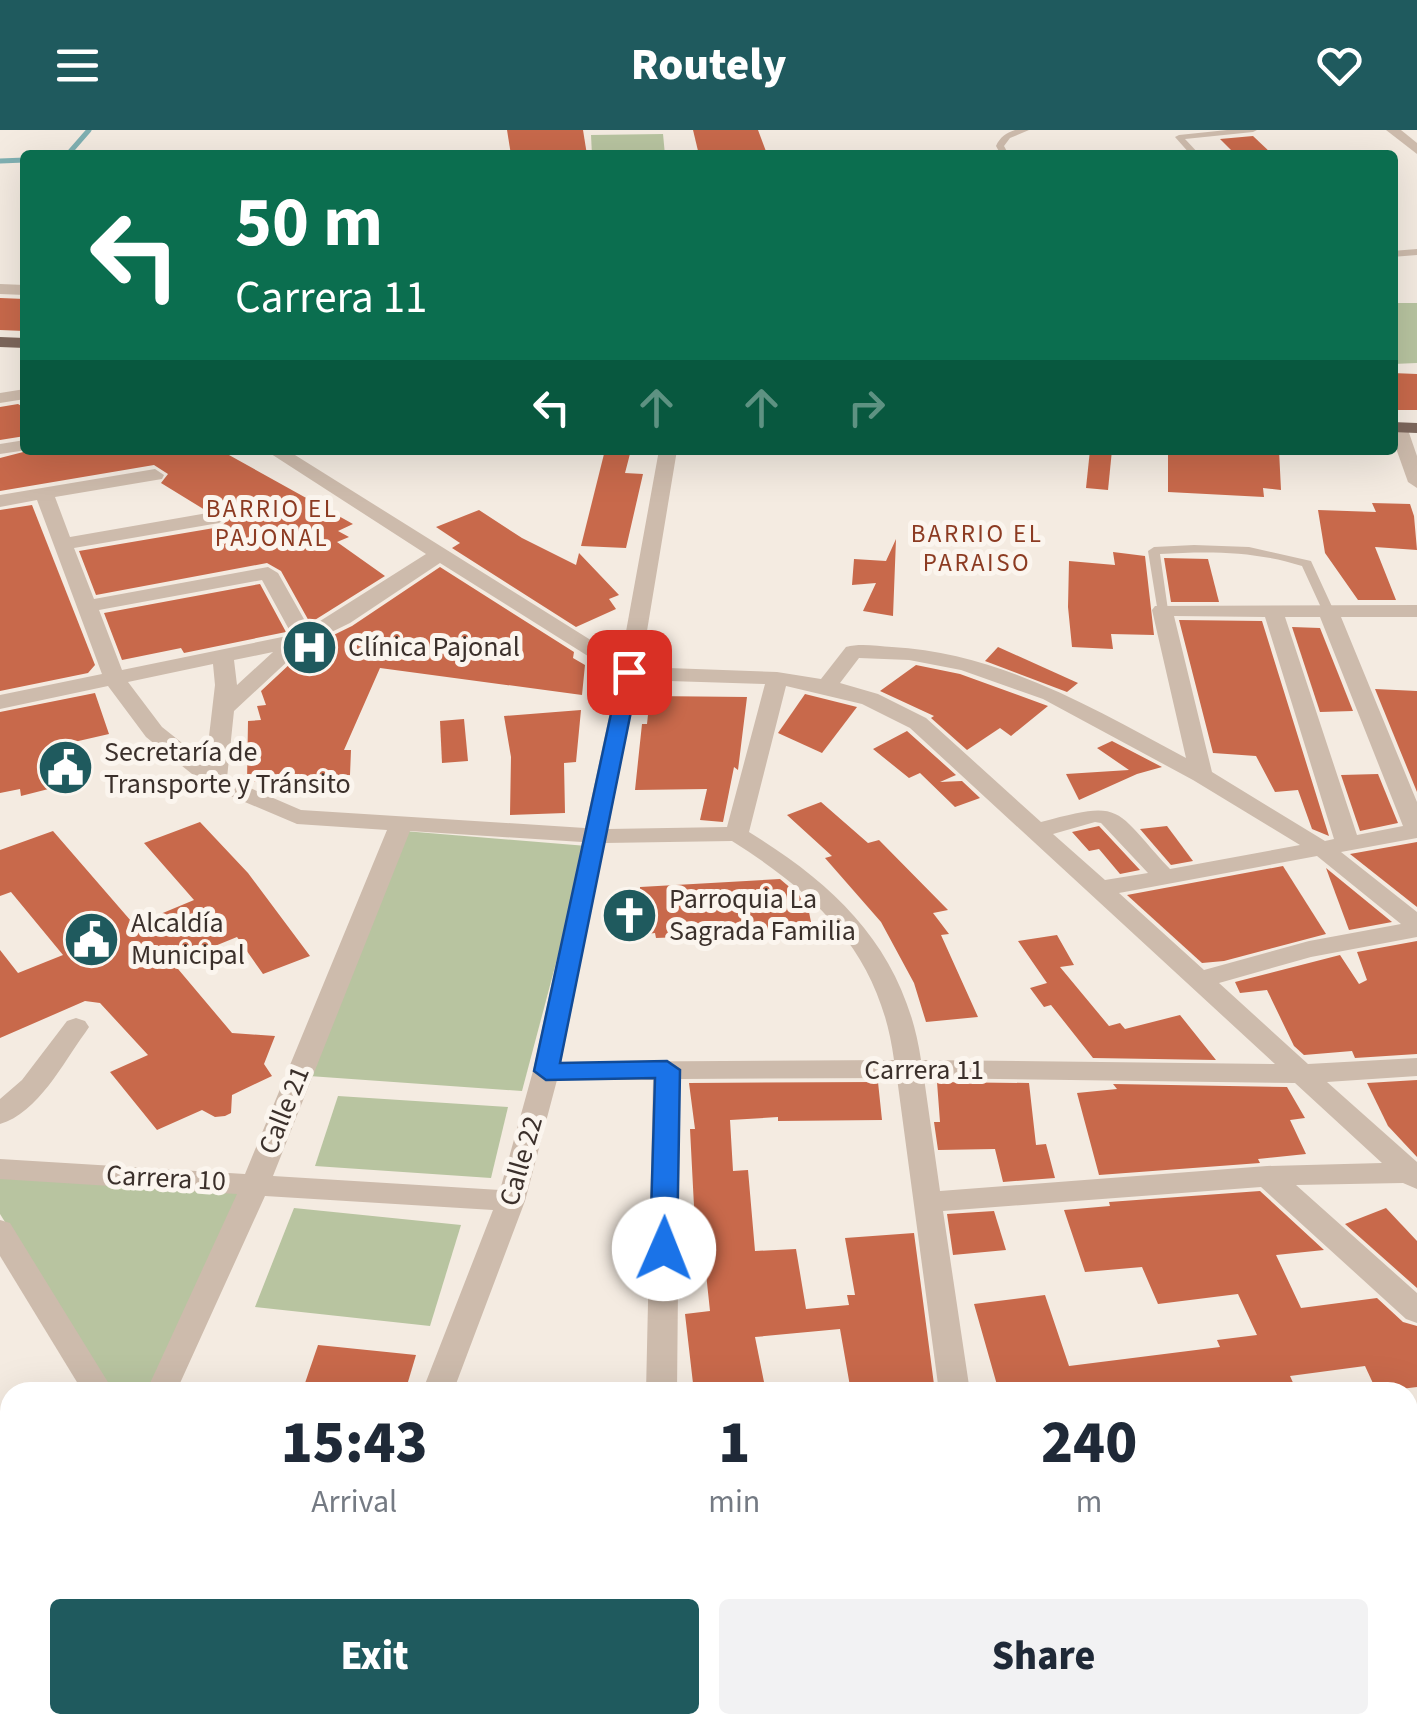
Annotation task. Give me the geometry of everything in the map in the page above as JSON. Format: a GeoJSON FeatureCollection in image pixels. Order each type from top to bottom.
{"type":"FeatureCollection","features":[{"type":"Feature","properties":{"kind":"street"},"geometry":{"type":"LineString","coordinates":[[1392,130],[1412,141]]}},
{"type":"Feature","properties":{"kind":"street"},"geometry":{"type":"LineString","coordinates":[[1403,425],[1417,482]]}},
{"type":"Feature","properties":{"kind":"street"},"geometry":{"type":"LineString","coordinates":[[282,455],[629,672],[776,678],[827,686],[870,699],[918,723],[1414,1174]]}},
{"type":"Feature","properties":{"kind":"street","name":"Calle 22"},"geometry":{"type":"LineString","coordinates":[[442,1382],[511,1201],[546,1071],[629,672],[667,455]]}},
{"type":"Feature","properties":{"kind":"street"},"geometry":{"type":"LineString","coordinates":[[0,501],[155,475]]}},
{"type":"Feature","properties":{"kind":"street"},"geometry":{"type":"LineString","coordinates":[[44,494],[115,680],[154,732],[214,782],[298,818],[596,836],[737,834],[788,866],[836,908],[882,970],[902,1019],[953,1382]]}},
{"type":"Feature","properties":{"kind":"street"},"geometry":{"type":"LineString","coordinates":[[65,544],[219,517]]}},
{"type":"Feature","properties":{"kind":"street"},"geometry":{"type":"LineString","coordinates":[[0,702],[301,639],[343,619],[440,554]]}},
{"type":"Feature","properties":{"kind":"street"},"geometry":{"type":"LineString","coordinates":[[84,607],[268,572],[301,639]]}},
{"type":"Feature","properties":{"kind":"street"},"geometry":{"type":"LineString","coordinates":[[1201,775],[1162,610],[1417,612]]}},
{"type":"Feature","properties":{"kind":"street"},"geometry":{"type":"LineString","coordinates":[[1273,611],[1348,844]]}},
{"type":"Feature","properties":{"kind":"street"},"geometry":{"type":"LineString","coordinates":[[1099,889],[1417,831],[1328,611]]}},
{"type":"Feature","properties":{"kind":"street"},"geometry":{"type":"LineString","coordinates":[[221,711],[301,639]]}},
{"type":"Feature","properties":{"kind":"street"},"geometry":{"type":"LineString","coordinates":[[827,686],[853,652],[909,654],[965,664],[1052,694],[1201,775],[1321,848],[1417,926]]}},
{"type":"Feature","properties":{"kind":"street"},"geometry":{"type":"LineString","coordinates":[[214,782],[226,686],[223,656]]}},
{"type":"Feature","properties":{"kind":"street"},"geometry":{"type":"LineString","coordinates":[[737,834],[776,678]]}},
{"type":"Feature","properties":{"kind":"street"},"geometry":{"type":"LineString","coordinates":[[1036,831],[1094,815],[1108,816],[1164,876]]}},
{"type":"Feature","properties":{"kind":"street","name":"Calle 21"},"geometry":{"type":"LineString","coordinates":[[166,1382],[256,1183],[401,824]]}},
{"type":"Feature","properties":{"kind":"street"},"geometry":{"type":"LineString","coordinates":[[1200,980],[1309,949],[1417,926]]}},
{"type":"Feature","properties":{"kind":"street"},"geometry":{"type":"LineString","coordinates":[[0,1114],[32,1087],[76,1028]]}},
{"type":"Feature","properties":{"kind":"street","name":"Carrera 11"},"geometry":{"type":"LineString","coordinates":[[546,1071],[912,1069],[1302,1074],[1417,1068]]}},
{"type":"Feature","properties":{"kind":"street"},"geometry":{"type":"LineString","coordinates":[[661,1382],[667,1070]]}},
{"type":"Feature","properties":{"kind":"street","name":"Carrera 10"},"geometry":{"type":"LineString","coordinates":[[0,1170],[511,1201]]}},
{"type":"Feature","properties":{"kind":"street"},"geometry":{"type":"LineString","coordinates":[[930,1202],[1267,1176],[1414,1174]]}},
{"type":"Feature","properties":{"kind":"street"},"geometry":{"type":"LineString","coordinates":[[1267,1176],[1417,1311]]}},
{"type":"Feature","properties":{"kind":"street"},"geometry":{"type":"LineString","coordinates":[[0,1231],[93,1382]]}},
{"type":"Feature","properties":{"kind":"lane"},"geometry":{"type":"LineString","coordinates":[[1003,150],[1000,146],[1009,134],[1026,130]]}},
{"type":"Feature","properties":{"kind":"lane"},"geometry":{"type":"LineString","coordinates":[[1191,150],[1179,137],[1252,130]]}},
{"type":"Feature","properties":{"kind":"lane"},"geometry":{"type":"LineString","coordinates":[[1162,610],[1154,551],[1232,546],[1272,552],[1307,564],[1328,611]]}},
{"type":"Feature","properties":{"kind":"green space"},"geometry":{"type":"Polygon","coordinates":[[[663,134],[665,150],[592,150],[591,135],[663,134]]]}},
{"type":"Feature","properties":{"kind":"green space"},"geometry":{"type":"Polygon","coordinates":[[[1398,303],[1417,303],[1417,363],[1398,364],[1398,303]]]}},
{"type":"Feature","properties":{"kind":"green space"},"geometry":{"type":"Polygon","coordinates":[[[404,831],[587,846],[522,1091],[309,1076],[404,831]]]}},
{"type":"Feature","properties":{"kind":"green space"},"geometry":{"type":"Polygon","coordinates":[[[338,1096],[508,1107],[491,1178],[315,1166],[338,1096]]]}},
{"type":"Feature","properties":{"kind":"green space"},"geometry":{"type":"Polygon","coordinates":[[[0,1176],[244,1189],[157,1382],[106,1382],[0,1214],[0,1176]]]}},
{"type":"Feature","properties":{"kind":"green space"},"geometry":{"type":"Polygon","coordinates":[[[294,1208],[461,1225],[430,1326],[255,1307],[294,1208]]]}},
{"type":"Feature","properties":{"kind":"building"},"geometry":{"type":"Polygon","coordinates":[[[507,130],[583,130],[586,150],[510,150],[507,130]]]}},
{"type":"Feature","properties":{"kind":"building"},"geometry":{"type":"Polygon","coordinates":[[[693,130],[758,130],[766,150],[698,150],[693,130]]]}},
{"type":"Feature","properties":{"kind":"building"},"geometry":{"type":"Polygon","coordinates":[[[1253,136],[1268,150],[1231,150],[1220,139],[1253,136]]]}},
{"type":"Feature","properties":{"kind":"building"},"geometry":{"type":"Polygon","coordinates":[[[0,298],[20,299],[20,331],[0,330],[0,298]]]}},
{"type":"Feature","properties":{"kind":"building"},"geometry":{"type":"Polygon","coordinates":[[[1398,373],[1417,374],[1417,410],[1398,410],[1398,373]]]}},
{"type":"Feature","properties":{"kind":"building"},"geometry":{"type":"Polygon","coordinates":[[[20,405],[20,437],[0,440],[0,407],[20,405]]]}},
{"type":"Feature","properties":{"kind":"building"},"geometry":{"type":"Polygon","coordinates":[[[20,453],[229,455],[353,524],[338,531],[349,537],[337,542],[385,576],[310,623],[281,571],[267,563],[96,595],[79,551],[220,527],[233,516],[221,508],[205,510],[161,483],[168,474],[154,465],[0,491],[0,458],[20,453]]]}},
{"type":"Feature","properties":{"kind":"building"},"geometry":{"type":"Polygon","coordinates":[[[604,455],[630,455],[625,473],[643,474],[626,548],[581,546],[604,455]]]}},
{"type":"Feature","properties":{"kind":"building"},"geometry":{"type":"Polygon","coordinates":[[[1089,455],[1112,455],[1108,490],[1086,488],[1089,455]]]}},
{"type":"Feature","properties":{"kind":"building"},"geometry":{"type":"Polygon","coordinates":[[[1168,455],[1279,455],[1281,490],[1263,488],[1264,497],[1168,492],[1168,455]]]}},
{"type":"Feature","properties":{"kind":"building"},"geometry":{"type":"Polygon","coordinates":[[[1372,503],[1410,504],[1414,516],[1417,550],[1375,547],[1396,600],[1358,600],[1325,553],[1318,510],[1376,512],[1372,503]]]}},
{"type":"Feature","properties":{"kind":"building"},"geometry":{"type":"Polygon","coordinates":[[[32,505],[95,665],[88,673],[0,691],[0,510],[32,505]]]}},
{"type":"Feature","properties":{"kind":"building"},"geometry":{"type":"Polygon","coordinates":[[[479,510],[522,538],[576,565],[579,553],[619,595],[609,599],[616,609],[576,627],[452,548],[460,543],[436,527],[479,510]]]}},
{"type":"Feature","properties":{"kind":"building"},"geometry":{"type":"Polygon","coordinates":[[[896,539],[893,616],[863,611],[876,583],[852,585],[854,559],[886,561],[896,539]]]}},
{"type":"Feature","properties":{"kind":"building"},"geometry":{"type":"Polygon","coordinates":[[[1113,552],[1145,556],[1154,635],[1111,634],[1113,649],[1072,647],[1069,561],[1115,565],[1113,552]]]}},
{"type":"Feature","properties":{"kind":"building"},"geometry":{"type":"Polygon","coordinates":[[[1164,558],[1208,559],[1219,602],[1171,602],[1164,558]]]}},
{"type":"Feature","properties":{"kind":"building"},"geometry":{"type":"Polygon","coordinates":[[[440,567],[574,652],[573,658],[585,665],[582,695],[380,668],[344,750],[351,750],[350,775],[247,782],[248,721],[261,720],[257,706],[266,705],[261,691],[307,648],[352,626],[440,567]]]}},
{"type":"Feature","properties":{"kind":"building"},"geometry":{"type":"Polygon","coordinates":[[[260,584],[286,632],[184,653],[181,648],[122,660],[104,613],[260,584]]]}},
{"type":"Feature","properties":{"kind":"building"},"geometry":{"type":"Polygon","coordinates":[[[1179,620],[1262,621],[1329,836],[1312,829],[1298,790],[1275,792],[1256,756],[1213,753],[1179,620]]]}},
{"type":"Feature","properties":{"kind":"building"},"geometry":{"type":"Polygon","coordinates":[[[1292,627],[1320,628],[1353,711],[1320,712],[1292,627]]]}},
{"type":"Feature","properties":{"kind":"building"},"geometry":{"type":"Polygon","coordinates":[[[998,647],[1078,683],[1067,692],[985,661],[998,647]]]}},
{"type":"Feature","properties":{"kind":"building"},"geometry":{"type":"Polygon","coordinates":[[[916,665],[960,674],[1048,706],[1011,736],[1000,728],[967,750],[931,718],[934,716],[880,691],[916,665]]]}},
{"type":"Feature","properties":{"kind":"building"},"geometry":{"type":"Polygon","coordinates":[[[1375,689],[1417,691],[1417,792],[1375,689]]]}},
{"type":"Feature","properties":{"kind":"building"},"geometry":{"type":"Polygon","coordinates":[[[95,693],[109,734],[61,745],[72,783],[21,796],[20,789],[0,793],[0,712],[95,693]]]}},
{"type":"Feature","properties":{"kind":"building"},"geometry":{"type":"Polygon","coordinates":[[[805,694],[857,707],[822,753],[778,733],[805,694]]]}},
{"type":"Feature","properties":{"kind":"building"},"geometry":{"type":"Polygon","coordinates":[[[650,696],[747,697],[738,770],[734,767],[723,822],[700,820],[707,789],[635,790],[642,724],[647,724],[650,696]]]}},
{"type":"Feature","properties":{"kind":"building"},"geometry":{"type":"Polygon","coordinates":[[[581,710],[576,762],[564,763],[565,813],[510,815],[511,757],[504,716],[581,710]]]}},
{"type":"Feature","properties":{"kind":"building"},"geometry":{"type":"Polygon","coordinates":[[[464,719],[468,761],[442,763],[440,721],[464,719]]]}},
{"type":"Feature","properties":{"kind":"building"},"geometry":{"type":"Polygon","coordinates":[[[907,731],[956,775],[940,782],[962,781],[980,798],[955,807],[920,773],[909,778],[873,749],[907,731]]]}},
{"type":"Feature","properties":{"kind":"building"},"geometry":{"type":"Polygon","coordinates":[[[1112,741],[1162,767],[1079,800],[1066,774],[1129,770],[1097,748],[1112,741]]]}},
{"type":"Feature","properties":{"kind":"building"},"geometry":{"type":"Polygon","coordinates":[[[1378,774],[1398,823],[1360,831],[1341,775],[1378,774]]]}},
{"type":"Feature","properties":{"kind":"building"},"geometry":{"type":"Polygon","coordinates":[[[821,802],[868,843],[879,840],[948,910],[933,913],[949,934],[941,935],[978,1017],[926,1022],[914,983],[881,922],[825,858],[832,856],[787,815],[821,802]]]}},
{"type":"Feature","properties":{"kind":"building"},"geometry":{"type":"Polygon","coordinates":[[[200,822],[248,873],[310,956],[263,974],[237,937],[173,963],[232,1033],[275,1036],[264,1064],[272,1076],[232,1095],[231,1113],[225,1116],[215,1117],[202,1110],[157,1130],[110,1072],[148,1055],[100,1003],[85,1001],[0,1038],[0,950],[18,973],[63,955],[11,892],[0,896],[0,850],[53,831],[131,921],[146,920],[194,900],[144,843],[200,822]]]}},
{"type":"Feature","properties":{"kind":"building"},"geometry":{"type":"Polygon","coordinates":[[[1099,826],[1140,870],[1120,874],[1099,849],[1089,851],[1072,832],[1099,826]]]}},
{"type":"Feature","properties":{"kind":"building"},"geometry":{"type":"Polygon","coordinates":[[[1167,826],[1193,861],[1171,865],[1140,829],[1167,826]]]}},
{"type":"Feature","properties":{"kind":"building"},"geometry":{"type":"Polygon","coordinates":[[[1417,842],[1417,907],[1350,854],[1417,842]]]}},
{"type":"Feature","properties":{"kind":"building"},"geometry":{"type":"Polygon","coordinates":[[[1283,866],[1326,934],[1224,961],[1202,963],[1127,895],[1283,866]]]}},
{"type":"Feature","properties":{"kind":"building"},"geometry":{"type":"Polygon","coordinates":[[[1326,868],[1392,922],[1349,930],[1326,868]]]}},
{"type":"Feature","properties":{"kind":"building"},"geometry":{"type":"Polygon","coordinates":[[[780,879],[807,902],[813,932],[656,938],[655,933],[638,935],[640,887],[780,879]]]}},
{"type":"Feature","properties":{"kind":"building"},"geometry":{"type":"Polygon","coordinates":[[[1057,935],[1074,965],[1060,967],[1109,1026],[1120,1023],[1125,1029],[1180,1015],[1216,1060],[1093,1058],[1051,1005],[1044,1007],[1030,988],[1047,983],[1018,941],[1057,935]]]}},
{"type":"Feature","properties":{"kind":"building"},"geometry":{"type":"Polygon","coordinates":[[[1417,941],[1417,1054],[1355,1058],[1352,1051],[1304,1055],[1294,1046],[1267,990],[1240,993],[1235,982],[1340,955],[1359,984],[1367,980],[1357,952],[1417,941]]]}},
{"type":"Feature","properties":{"kind":"building"},"geometry":{"type":"Polygon","coordinates":[[[1417,1080],[1417,1157],[1388,1126],[1367,1083],[1417,1080]]]}},
{"type":"Feature","properties":{"kind":"building"},"geometry":{"type":"Polygon","coordinates":[[[878,1082],[882,1120],[730,1120],[733,1171],[748,1170],[755,1251],[796,1249],[806,1309],[849,1305],[847,1295],[855,1295],[845,1238],[914,1233],[934,1382],[849,1382],[840,1329],[755,1337],[764,1382],[693,1382],[685,1314],[710,1311],[703,1245],[696,1245],[690,1129],[695,1129],[689,1083],[878,1082]]]}},
{"type":"Feature","properties":{"kind":"building"},"geometry":{"type":"Polygon","coordinates":[[[937,1082],[1029,1083],[1036,1145],[1046,1144],[1055,1178],[1003,1182],[995,1149],[938,1150],[934,1122],[940,1122],[937,1082]]]}},
{"type":"Feature","properties":{"kind":"building"},"geometry":{"type":"Polygon","coordinates":[[[1113,1084],[1287,1087],[1305,1118],[1290,1120],[1306,1154],[1258,1159],[1260,1163],[1099,1175],[1077,1093],[1117,1089],[1113,1084]]]}},
{"type":"Feature","properties":{"kind":"building"},"geometry":{"type":"Polygon","coordinates":[[[1260,1191],[1324,1250],[1276,1255],[1301,1308],[1377,1298],[1403,1322],[1417,1326],[1417,1382],[1372,1382],[1365,1366],[1290,1376],[1293,1382],[996,1382],[974,1304],[1045,1295],[1069,1366],[1220,1347],[1217,1340],[1257,1335],[1238,1294],[1158,1304],[1142,1267],[1085,1272],[1064,1210],[1110,1206],[1109,1202],[1260,1191]]]}},
{"type":"Feature","properties":{"kind":"building"},"geometry":{"type":"Polygon","coordinates":[[[1386,1208],[1417,1241],[1417,1288],[1345,1224],[1386,1208]]]}},
{"type":"Feature","properties":{"kind":"building"},"geometry":{"type":"Polygon","coordinates":[[[994,1211],[1006,1250],[953,1255],[947,1214],[994,1211]]]}},
{"type":"Feature","properties":{"kind":"building"},"geometry":{"type":"Polygon","coordinates":[[[318,1345],[416,1355],[408,1382],[305,1382],[318,1345]]]}},
{"type":"Feature","properties":{"kind":"waterway"},"geometry":{"type":"LineString","coordinates":[[72,150],[89,130]]}},
{"type":"Feature","properties":{"kind":"waterway"},"geometry":{"type":"LineString","coordinates":[[0,161],[20,160]]}},
{"type":"Feature","properties":{"kind":"place","name":"Clínica Pajonal"},"geometry":{"type":"Point","coordinates":[309,647]}},
{"type":"Feature","properties":{"kind":"place","name":"Secretaría de Transporte y Tránsito"},"geometry":{"type":"Point","coordinates":[65,768]}},
{"type":"Feature","properties":{"kind":"place","name":"Parroquia La Sagrada Familia"},"geometry":{"type":"Point","coordinates":[630,915]}},
{"type":"Feature","properties":{"kind":"place","name":"Alcaldía Municipal"},"geometry":{"type":"Point","coordinates":[92,939]}},
{"type":"Feature","properties":{"kind":"district","name":"BARRIO EL PAJONAL"},"geometry":{"type":"Point","coordinates":[272,524]}},
{"type":"Feature","properties":{"kind":"district","name":"BARRIO EL PARAISO"},"geometry":{"type":"Point","coordinates":[977,548]}},
{"type":"Feature","properties":{"kind":"route"},"geometry":{"type":"LineString","coordinates":[[629,672],[546,1071],[667,1070],[664,1249]]}}]}
